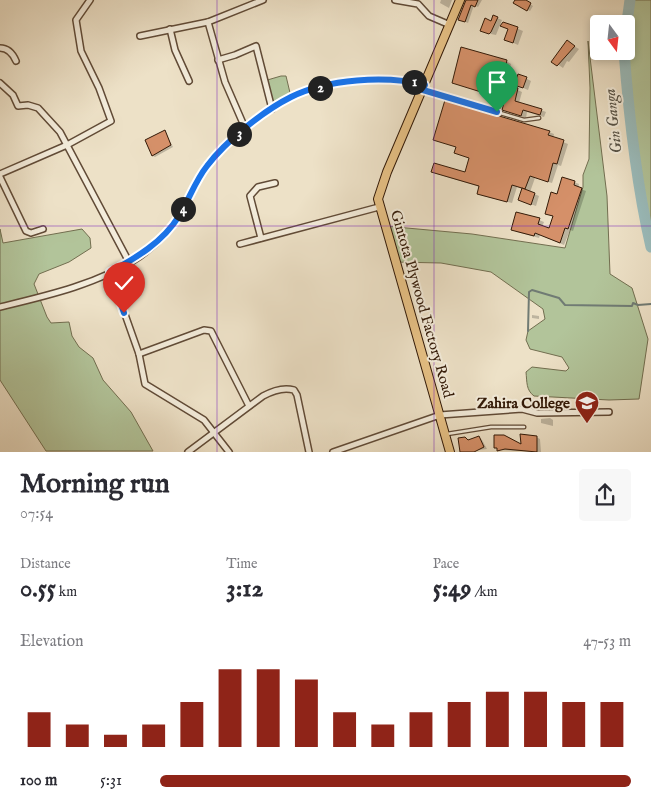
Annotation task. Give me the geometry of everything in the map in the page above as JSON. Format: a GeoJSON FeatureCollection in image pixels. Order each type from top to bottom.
{"type":"FeatureCollection","features":[{"type":"Feature","properties":{"kind":"main road","name":"Gintota Plywood Factory Road"},"geometry":{"type":"LineString","coordinates":[[450,452],[378,199],[387,172],[460,0]]}},
{"type":"Feature","properties":{"kind":"street"},"geometry":{"type":"LineString","coordinates":[[43,229],[32,233],[26,231],[0,175],[67,145],[111,121],[99,88],[81,51],[76,20],[90,0]]}},
{"type":"Feature","properties":{"kind":"street"},"geometry":{"type":"LineString","coordinates":[[140,36],[208,22],[263,0]]}},
{"type":"Feature","properties":{"kind":"street"},"geometry":{"type":"LineString","coordinates":[[395,0],[418,4],[429,16],[450,25]]}},
{"type":"Feature","properties":{"kind":"street"},"geometry":{"type":"LineString","coordinates":[[208,22],[225,82],[245,128]]}},
{"type":"Feature","properties":{"kind":"street"},"geometry":{"type":"LineString","coordinates":[[170,29],[175,50],[189,81]]}},
{"type":"Feature","properties":{"kind":"street"},"geometry":{"type":"LineString","coordinates":[[218,60],[256,46],[272,109]]}},
{"type":"Feature","properties":{"kind":"street"},"geometry":{"type":"LineString","coordinates":[[0,48],[5,48],[13,54],[16,61]]}},
{"type":"Feature","properties":{"kind":"street"},"geometry":{"type":"LineString","coordinates":[[0,307],[74,286],[110,272],[129,262],[167,233],[179,217],[206,167],[245,128],[291,97],[306,91],[357,81],[408,81],[424,88]]}},
{"type":"Feature","properties":{"kind":"street"},"geometry":{"type":"LineString","coordinates":[[0,83],[13,95],[18,106],[28,105],[38,108],[60,132],[129,262]]}},
{"type":"Feature","properties":{"kind":"street"},"geometry":{"type":"LineString","coordinates":[[261,238],[251,192],[258,187],[275,182]]}},
{"type":"Feature","properties":{"kind":"street"},"geometry":{"type":"LineString","coordinates":[[240,244],[379,207]]}},
{"type":"Feature","properties":{"kind":"street"},"geometry":{"type":"LineString","coordinates":[[110,272],[139,354],[145,384],[204,420],[229,452]]}},
{"type":"Feature","properties":{"kind":"street"},"geometry":{"type":"LineString","coordinates":[[139,354],[204,330],[211,331],[249,406]]}},
{"type":"Feature","properties":{"kind":"street"},"geometry":{"type":"LineString","coordinates":[[188,452],[213,431],[271,391],[289,388],[294,390],[309,452]]}},
{"type":"Feature","properties":{"kind":"street"},"geometry":{"type":"LineString","coordinates":[[333,452],[440,415],[522,410],[537,413],[609,412]]}},
{"type":"Feature","properties":{"kind":"lane"},"geometry":{"type":"LineString","coordinates":[[497,112],[509,73]]}},
{"type":"Feature","properties":{"kind":"lane"},"geometry":{"type":"LineString","coordinates":[[424,88],[524,120],[539,118]]}},
{"type":"Feature","properties":{"kind":"lane"},"geometry":{"type":"LineString","coordinates":[[445,434],[491,428],[524,427]]}},
{"type":"Feature","properties":{"kind":"green space"},"geometry":{"type":"Polygon","coordinates":[[[630,0],[651,0],[651,247],[641,198],[624,60],[635,60],[635,15],[629,15],[630,0]]]}},
{"type":"Feature","properties":{"kind":"green space"},"geometry":{"type":"Polygon","coordinates":[[[588,41],[607,196],[610,274],[632,288],[648,339],[639,399],[609,400],[534,396],[531,394],[528,388],[526,372],[532,367],[566,371],[569,368],[562,357],[530,349],[526,340],[528,331],[545,319],[543,309],[491,272],[441,263],[394,262],[385,226],[472,234],[565,248],[583,187],[583,175],[589,159],[590,88],[588,41]]]}},
{"type":"Feature","properties":{"kind":"green space"},"geometry":{"type":"Polygon","coordinates":[[[286,76],[291,97],[272,109],[264,81],[286,76]]]}},
{"type":"Feature","properties":{"kind":"green space"},"geometry":{"type":"Polygon","coordinates":[[[0,229],[3,243],[82,229],[90,238],[91,248],[69,262],[39,274],[34,284],[51,323],[69,322],[72,336],[79,347],[93,358],[103,380],[131,412],[153,451],[46,451],[0,380],[0,229]]]}},
{"type":"Feature","properties":{"kind":"building"},"geometry":{"type":"Polygon","coordinates":[[[466,0],[478,0],[475,7],[471,5],[465,22],[458,20],[466,0]]]}},
{"type":"Feature","properties":{"kind":"building"},"geometry":{"type":"Polygon","coordinates":[[[515,0],[526,0],[531,3],[527,11],[513,3],[515,0]]]}},
{"type":"Feature","properties":{"kind":"building"},"geometry":{"type":"Polygon","coordinates":[[[493,15],[498,17],[491,32],[489,34],[480,31],[485,18],[491,21],[493,15]]]}},
{"type":"Feature","properties":{"kind":"building"},"geometry":{"type":"Polygon","coordinates":[[[503,22],[518,27],[513,43],[504,40],[508,29],[500,26],[503,22]]]}},
{"type":"Feature","properties":{"kind":"building"},"geometry":{"type":"Polygon","coordinates":[[[567,40],[575,46],[557,66],[551,62],[567,40]]]}},
{"type":"Feature","properties":{"kind":"building"},"geometry":{"type":"Polygon","coordinates":[[[461,47],[507,60],[498,99],[493,98],[494,96],[452,83],[461,47]]]}},
{"type":"Feature","properties":{"kind":"building"},"geometry":{"type":"Polygon","coordinates":[[[518,74],[527,77],[523,88],[514,85],[518,74]]]}},
{"type":"Feature","properties":{"kind":"building"},"geometry":{"type":"Polygon","coordinates":[[[509,85],[518,88],[515,101],[542,109],[540,115],[523,110],[521,116],[502,110],[509,85]]]}},
{"type":"Feature","properties":{"kind":"building"},"geometry":{"type":"Polygon","coordinates":[[[445,100],[550,131],[548,135],[564,140],[557,164],[553,163],[548,182],[530,176],[525,189],[512,185],[507,202],[477,194],[479,186],[431,172],[434,163],[465,172],[469,158],[454,153],[456,147],[433,140],[445,100]]]}},
{"type":"Feature","properties":{"kind":"building"},"geometry":{"type":"Polygon","coordinates":[[[165,130],[171,145],[152,156],[145,140],[165,130]]]}},
{"type":"Feature","properties":{"kind":"building"},"geometry":{"type":"Polygon","coordinates":[[[562,177],[575,181],[574,185],[582,188],[568,229],[565,228],[560,243],[535,233],[534,236],[511,230],[516,212],[540,218],[538,224],[549,228],[553,216],[545,214],[551,192],[557,194],[562,177]]]}},
{"type":"Feature","properties":{"kind":"building"},"geometry":{"type":"Polygon","coordinates":[[[522,188],[535,193],[531,205],[518,200],[522,188]]]}},
{"type":"Feature","properties":{"kind":"building"},"geometry":{"type":"Polygon","coordinates":[[[520,434],[537,436],[537,452],[505,449],[497,451],[497,448],[494,448],[494,435],[504,435],[521,444],[520,434]]]}},
{"type":"Feature","properties":{"kind":"building"},"geometry":{"type":"Polygon","coordinates":[[[479,436],[484,447],[474,452],[460,452],[458,438],[465,437],[468,440],[479,436]]]}},
{"type":"Feature","properties":{"kind":"waterway","name":"Gin Ganga"},"geometry":{"type":"LineString","coordinates":[[628,15],[630,0]]}},
{"type":"Feature","properties":{"kind":"waterway","name":"Gin Ganga"},"geometry":{"type":"LineString","coordinates":[[625,60],[634,150],[651,247]]}},
{"type":"Feature","properties":{"kind":"waterway"},"geometry":{"type":"LineString","coordinates":[[528,331],[529,292],[532,290],[559,298],[565,305],[632,306],[633,303],[638,305],[651,304]]}},
{"type":"Feature","properties":{"kind":"place","name":"Zahira College"},"geometry":{"type":"Point","coordinates":[587,424]}},
{"type":"Feature","properties":{"kind":"route"},"geometry":{"type":"LineString","coordinates":[[124,313],[110,272],[139,257],[167,233],[179,217],[206,167],[245,128],[291,97],[306,91],[357,81],[408,81],[425,85],[423,90],[497,112]]}}]}
